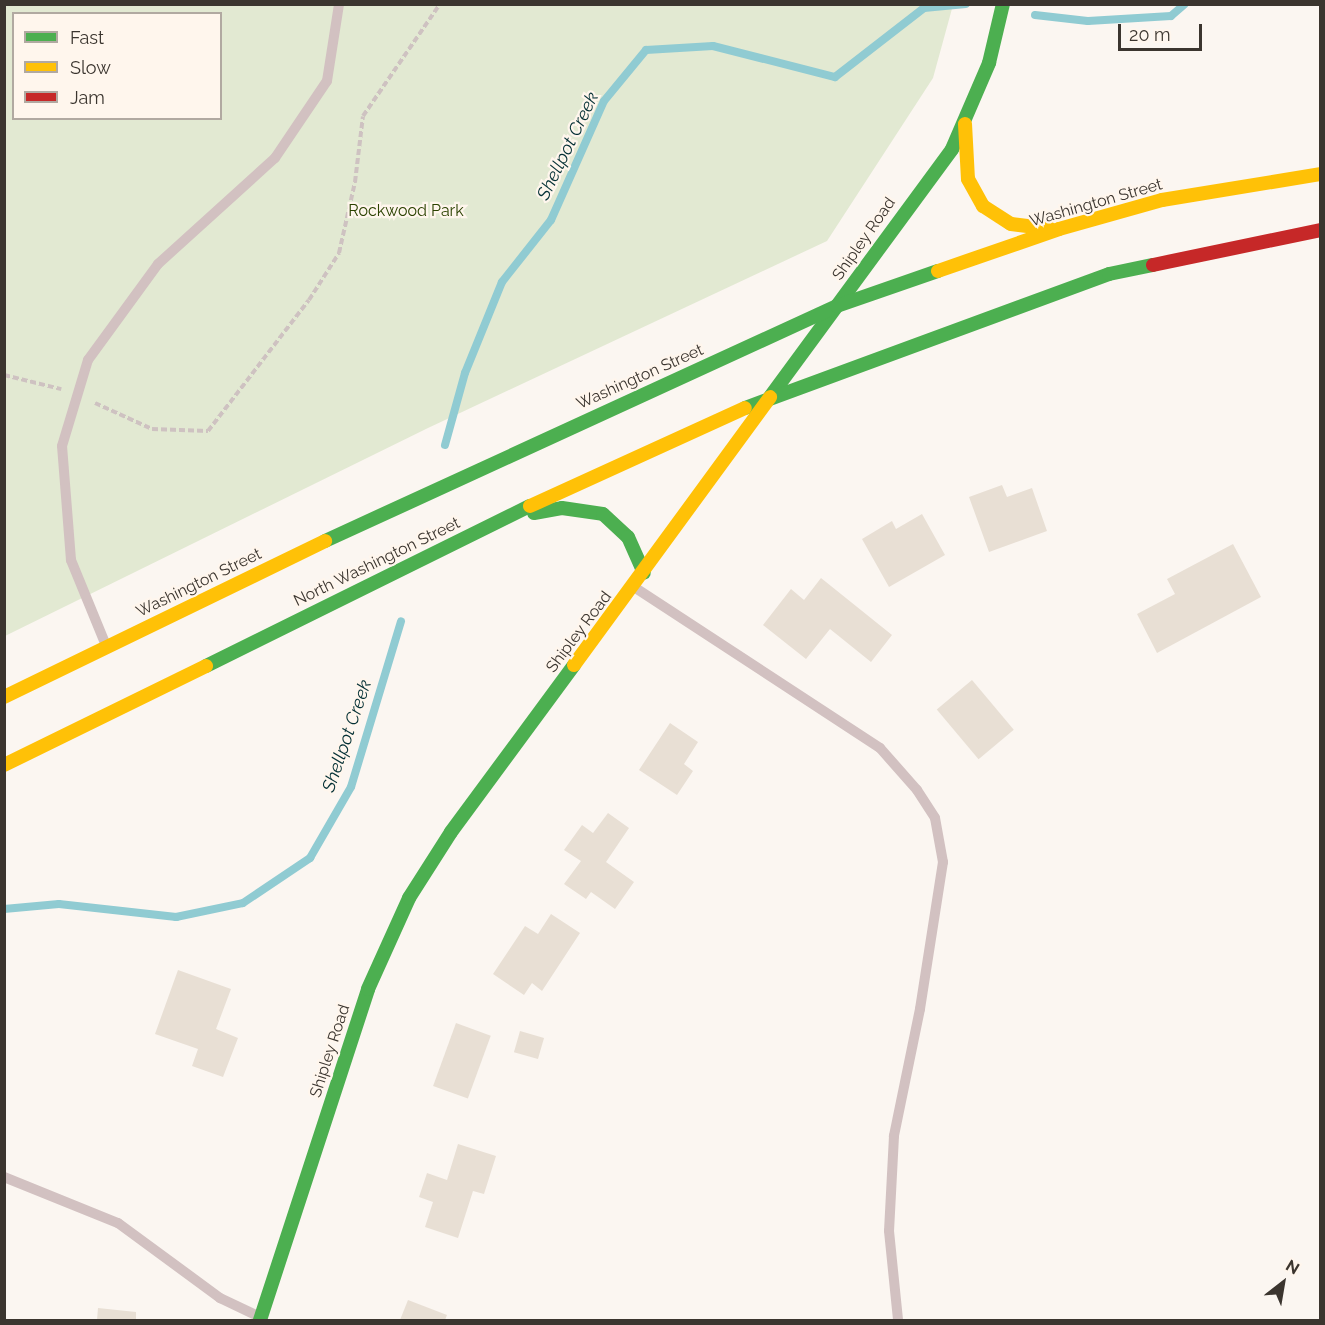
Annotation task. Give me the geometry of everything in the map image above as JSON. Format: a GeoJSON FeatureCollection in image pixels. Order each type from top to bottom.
{"type":"FeatureCollection","features":[{"type":"Feature","properties":{"kind":"main road","name":"Shipley Road"},"geometry":{"type":"LineString","coordinates":[[260,1319],[368,989],[409,898],[451,832],[644,573],[769,397],[952,149],[965,124],[989,63],[1003,4]]}},
{"type":"Feature","properties":{"kind":"main road"},"geometry":{"type":"LineString","coordinates":[[965,124],[968,179],[983,206],[1011,224],[1059,229]]}},
{"type":"Feature","properties":{"kind":"main road","name":"Washington Street"},"geometry":{"type":"LineString","coordinates":[[4,697],[402,504],[837,306],[1059,229],[1162,200],[1320,174]]}},
{"type":"Feature","properties":{"kind":"main road"},"geometry":{"type":"LineString","coordinates":[[769,397],[1109,274],[1320,230]]}},
{"type":"Feature","properties":{"kind":"main road","name":"North Washington Street"},"geometry":{"type":"LineString","coordinates":[[4,765],[426,556],[769,397]]}},
{"type":"Feature","properties":{"kind":"main road"},"geometry":{"type":"LineString","coordinates":[[490,526],[562,508],[591,509],[613,521],[628,537],[644,573]]}},
{"type":"Feature","properties":{"kind":"lane"},"geometry":{"type":"LineString","coordinates":[[106,646],[71,560],[62,446],[88,360],[158,264],[275,158],[327,81],[339,4]]}},
{"type":"Feature","properties":{"kind":"lane"},"geometry":{"type":"LineString","coordinates":[[633,586],[880,748],[917,790],[935,818],[943,862],[920,1009],[894,1136],[889,1231],[898,1320]]}},
{"type":"Feature","properties":{"kind":"lane"},"geometry":{"type":"LineString","coordinates":[[4,1177],[118,1223],[220,1298],[260,1319]]}},
{"type":"Feature","properties":{"kind":"path"},"geometry":{"type":"LineString","coordinates":[[4,375],[78,394],[152,429],[208,431],[309,300],[339,253],[355,182],[363,116],[440,4]]}},
{"type":"Feature","properties":{"kind":"green space","name":"Rockwood Park"},"geometry":{"type":"Polygon","coordinates":[[[5,5],[953,5],[933,78],[827,241],[428,428],[5,636],[5,5]]]}},
{"type":"Feature","properties":{"kind":"building"},"geometry":{"type":"Polygon","coordinates":[[[1002,485],[1007,497],[1032,488],[1047,531],[989,552],[969,497],[1002,485]]]}},
{"type":"Feature","properties":{"kind":"building"},"geometry":{"type":"Polygon","coordinates":[[[922,514],[945,555],[889,587],[862,539],[892,521],[896,529],[922,514]]]}},
{"type":"Feature","properties":{"kind":"building"},"geometry":{"type":"Polygon","coordinates":[[[1233,544],[1261,597],[1157,653],[1137,614],[1175,594],[1167,579],[1233,544]]]}},
{"type":"Feature","properties":{"kind":"building"},"geometry":{"type":"Polygon","coordinates":[[[821,578],[892,635],[871,662],[830,629],[806,659],[763,625],[791,589],[804,600],[821,578]]]}},
{"type":"Feature","properties":{"kind":"building"},"geometry":{"type":"Polygon","coordinates":[[[972,680],[1014,730],[979,759],[937,710],[972,680]]]}},
{"type":"Feature","properties":{"kind":"building"},"geometry":{"type":"Polygon","coordinates":[[[670,723],[698,742],[684,764],[693,771],[677,795],[639,770],[670,723]]]}},
{"type":"Feature","properties":{"kind":"building"},"geometry":{"type":"Polygon","coordinates":[[[608,813],[629,828],[606,862],[634,882],[615,909],[591,892],[586,899],[564,884],[581,861],[564,850],[582,825],[593,833],[608,813]]]}},
{"type":"Feature","properties":{"kind":"building"},"geometry":{"type":"Polygon","coordinates":[[[551,914],[580,933],[542,991],[532,983],[524,995],[493,974],[525,926],[538,934],[551,914]]]}},
{"type":"Feature","properties":{"kind":"building"},"geometry":{"type":"Polygon","coordinates":[[[178,970],[231,989],[216,1029],[238,1038],[223,1077],[192,1066],[198,1049],[155,1034],[178,970]]]}},
{"type":"Feature","properties":{"kind":"building"},"geometry":{"type":"Polygon","coordinates":[[[456,1023],[491,1036],[468,1099],[433,1086],[456,1023]]]}},
{"type":"Feature","properties":{"kind":"building"},"geometry":{"type":"Polygon","coordinates":[[[520,1031],[544,1038],[538,1059],[514,1052],[520,1031]]]}},
{"type":"Feature","properties":{"kind":"building"},"geometry":{"type":"Polygon","coordinates":[[[458,1144],[496,1156],[484,1194],[473,1191],[458,1238],[425,1227],[433,1202],[419,1197],[427,1173],[447,1180],[458,1144]]]}},
{"type":"Feature","properties":{"kind":"building"},"geometry":{"type":"Polygon","coordinates":[[[408,1300],[447,1315],[445,1320],[400,1320],[408,1300]]]}},
{"type":"Feature","properties":{"kind":"building"},"geometry":{"type":"Polygon","coordinates":[[[98,1308],[136,1312],[136,1320],[97,1320],[98,1308]]]}},
{"type":"Feature","properties":{"kind":"waterway","name":"Shellpot Creek"},"geometry":{"type":"LineString","coordinates":[[445,445],[465,373],[502,282],[551,220],[604,101],[646,50],[713,46],[835,77],[924,8],[966,4]]}},
{"type":"Feature","properties":{"kind":"waterway","name":"Shellpot Creek"},"geometry":{"type":"LineString","coordinates":[[1035,15],[1088,21],[1171,16],[1185,4]]}},
{"type":"Feature","properties":{"kind":"waterway","name":"Shellpot Creek"},"geometry":{"type":"LineString","coordinates":[[4,909],[59,904],[176,917],[243,903],[310,858],[351,787],[401,621]]}},
{"type":"Feature","properties":{"kind":"traffic: fast"},"geometry":{"type":"LineString","coordinates":[[770,397],[952,149],[989,63],[1003,4]]}},
{"type":"Feature","properties":{"kind":"traffic: fast"},"geometry":{"type":"LineString","coordinates":[[745,408],[1109,274],[1153,265]]}},
{"type":"Feature","properties":{"kind":"traffic: fast"},"geometry":{"type":"LineString","coordinates":[[325,541],[837,306],[938,271]]}},
{"type":"Feature","properties":{"kind":"traffic: fast"},"geometry":{"type":"LineString","coordinates":[[206,666],[530,506]]}},
{"type":"Feature","properties":{"kind":"traffic: fast"},"geometry":{"type":"LineString","coordinates":[[534,513],[562,508],[603,514],[628,537],[644,573]]}},
{"type":"Feature","properties":{"kind":"traffic: fast"},"geometry":{"type":"LineString","coordinates":[[260,1320],[368,989],[409,898],[451,832],[574,665]]}},
{"type":"Feature","properties":{"kind":"traffic: slow"},"geometry":{"type":"LineString","coordinates":[[965,124],[968,179],[983,206],[1011,224],[1050,229]]}},
{"type":"Feature","properties":{"kind":"traffic: slow"},"geometry":{"type":"LineString","coordinates":[[938,271],[1059,229],[1162,200],[1320,174]]}},
{"type":"Feature","properties":{"kind":"traffic: slow"},"geometry":{"type":"LineString","coordinates":[[574,665],[770,397]]}},
{"type":"Feature","properties":{"kind":"traffic: slow"},"geometry":{"type":"LineString","coordinates":[[530,506],[745,408]]}},
{"type":"Feature","properties":{"kind":"traffic: slow"},"geometry":{"type":"LineString","coordinates":[[4,697],[325,541]]}},
{"type":"Feature","properties":{"kind":"traffic: slow"},"geometry":{"type":"LineString","coordinates":[[4,765],[206,666]]}},
{"type":"Feature","properties":{"kind":"traffic: jam"},"geometry":{"type":"LineString","coordinates":[[1153,265],[1320,230]]}}]}
